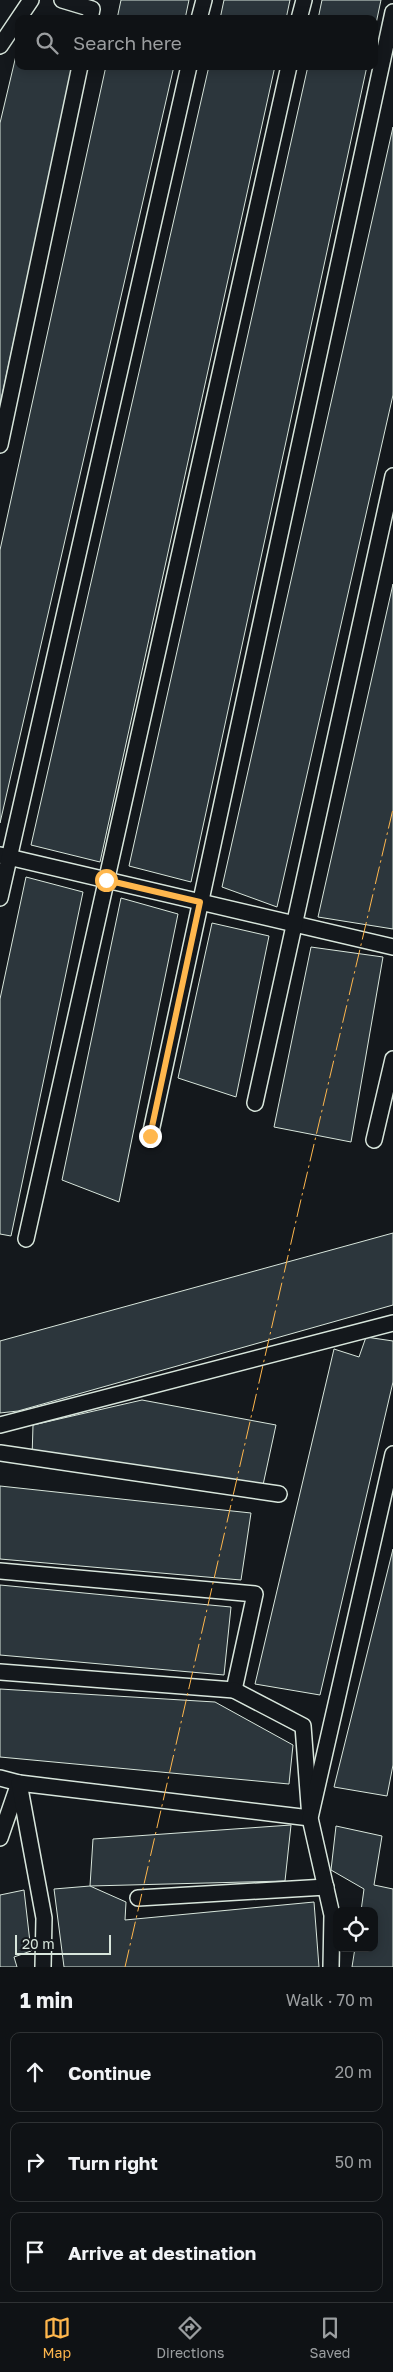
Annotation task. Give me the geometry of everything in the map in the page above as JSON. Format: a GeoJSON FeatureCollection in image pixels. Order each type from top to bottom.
{"type":"FeatureCollection","features":[{"type":"Feature","properties":{"kind":"lane"},"geometry":{"type":"LineString","coordinates":[[21,15],[31,0]]}},
{"type":"Feature","properties":{"kind":"lane"},"geometry":{"type":"LineString","coordinates":[[62,0],[92,9],[91,15]]}},
{"type":"Feature","properties":{"kind":"lane"},"geometry":{"type":"LineString","coordinates":[[200,15],[204,0]]}},
{"type":"Feature","properties":{"kind":"lane"},"geometry":{"type":"LineString","coordinates":[[301,15],[304,0]]}},
{"type":"Feature","properties":{"kind":"lane"},"geometry":{"type":"LineString","coordinates":[[150,1136],[393,12]]}},
{"type":"Feature","properties":{"kind":"lane"},"geometry":{"type":"LineString","coordinates":[[0,46],[15,24]]}},
{"type":"Feature","properties":{"kind":"lane"},"geometry":{"type":"LineString","coordinates":[[0,445],[79,70]]}},
{"type":"Feature","properties":{"kind":"lane"},"geometry":{"type":"LineString","coordinates":[[0,898],[5,856],[187,70]]}},
{"type":"Feature","properties":{"kind":"lane"},"geometry":{"type":"LineString","coordinates":[[26,1240],[288,70]]}},
{"type":"Feature","properties":{"kind":"lane"},"geometry":{"type":"LineString","coordinates":[[255,1103],[393,476]]}},
{"type":"Feature","properties":{"kind":"lane"},"geometry":{"type":"LineString","coordinates":[[5,856],[393,947]]}},
{"type":"Feature","properties":{"kind":"lane"},"geometry":{"type":"LineString","coordinates":[[374,1140],[393,1059]]}},
{"type":"Feature","properties":{"kind":"lane"},"geometry":{"type":"LineString","coordinates":[[0,1425],[393,1323]]}},
{"type":"Feature","properties":{"kind":"lane"},"geometry":{"type":"LineString","coordinates":[[0,1453],[279,1494]]}},
{"type":"Feature","properties":{"kind":"lane"},"geometry":{"type":"LineString","coordinates":[[310,1818],[393,1454]]}},
{"type":"Feature","properties":{"kind":"lane"},"geometry":{"type":"LineString","coordinates":[[0,1571],[255,1594],[234,1690]]}},
{"type":"Feature","properties":{"kind":"lane"},"geometry":{"type":"LineString","coordinates":[[0,1672],[234,1690],[303,1726],[310,1818],[332,1915],[331,1967]]}},
{"type":"Feature","properties":{"kind":"lane"},"geometry":{"type":"LineString","coordinates":[[0,1778],[19,1783],[310,1818]]}},
{"type":"Feature","properties":{"kind":"lane"},"geometry":{"type":"LineString","coordinates":[[0,1838],[19,1783]]}},
{"type":"Feature","properties":{"kind":"lane"},"geometry":{"type":"LineString","coordinates":[[19,1783],[44,1918],[43,1967]]}},
{"type":"Feature","properties":{"kind":"lane"},"geometry":{"type":"LineString","coordinates":[[138,1898],[326,1887]]}},
{"type":"Feature","properties":{"kind":"building"},"geometry":{"type":"Polygon","coordinates":[[[121,0],[189,0],[186,15],[118,15],[121,0]]]}},
{"type":"Feature","properties":{"kind":"building"},"geometry":{"type":"Polygon","coordinates":[[[224,0],[290,0],[287,15],[221,15],[224,0]]]}},
{"type":"Feature","properties":{"kind":"building"},"geometry":{"type":"Polygon","coordinates":[[[322,0],[381,0],[378,15],[319,15],[322,0]]]}},
{"type":"Feature","properties":{"kind":"building"},"geometry":{"type":"Polygon","coordinates":[[[15,60],[15,70],[72,70],[0,405],[0,123],[15,60]]]}},
{"type":"Feature","properties":{"kind":"building"},"geometry":{"type":"Polygon","coordinates":[[[105,70],[173,70],[0,823],[0,550],[105,70]]]}},
{"type":"Feature","properties":{"kind":"building"},"geometry":{"type":"Polygon","coordinates":[[[208,70],[274,70],[100,862],[31,845],[208,70]]]}},
{"type":"Feature","properties":{"kind":"building"},"geometry":{"type":"Polygon","coordinates":[[[307,70],[366,70],[191,882],[129,866],[307,70]]]}},
{"type":"Feature","properties":{"kind":"building"},"geometry":{"type":"Polygon","coordinates":[[[393,127],[393,395],[277,907],[222,887],[393,127]]]}},
{"type":"Feature","properties":{"kind":"building"},"geometry":{"type":"Polygon","coordinates":[[[393,584],[393,929],[318,917],[393,584]]]}},
{"type":"Feature","properties":{"kind":"building"},"geometry":{"type":"Polygon","coordinates":[[[26,877],[83,892],[11,1236],[0,1234],[0,999],[26,877]]]}},
{"type":"Feature","properties":{"kind":"building"},"geometry":{"type":"Polygon","coordinates":[[[121,898],[178,914],[119,1202],[62,1180],[121,898]]]}},
{"type":"Feature","properties":{"kind":"building"},"geometry":{"type":"Polygon","coordinates":[[[212,923],[269,936],[236,1097],[178,1078],[212,923]]]}},
{"type":"Feature","properties":{"kind":"building"},"geometry":{"type":"Polygon","coordinates":[[[311,947],[383,957],[351,1142],[274,1127],[311,947]]]}},
{"type":"Feature","properties":{"kind":"building"},"geometry":{"type":"Polygon","coordinates":[[[393,1233],[393,1305],[18,1411],[0,1413],[0,1341],[393,1233]]]}},
{"type":"Feature","properties":{"kind":"building"},"geometry":{"type":"Polygon","coordinates":[[[366,1337],[393,1341],[393,1382],[320,1695],[255,1684],[334,1349],[359,1357],[366,1337]]]}},
{"type":"Feature","properties":{"kind":"building"},"geometry":{"type":"Polygon","coordinates":[[[142,1400],[276,1425],[263,1485],[32,1458],[33,1425],[142,1400]]]}},
{"type":"Feature","properties":{"kind":"building"},"geometry":{"type":"Polygon","coordinates":[[[0,1486],[251,1513],[241,1580],[0,1559],[0,1486]]]}},
{"type":"Feature","properties":{"kind":"building"},"geometry":{"type":"Polygon","coordinates":[[[393,1549],[393,1765],[387,1796],[334,1787],[393,1549]]]}},
{"type":"Feature","properties":{"kind":"building"},"geometry":{"type":"Polygon","coordinates":[[[0,1585],[231,1607],[224,1675],[0,1655],[0,1585]]]}},
{"type":"Feature","properties":{"kind":"building"},"geometry":{"type":"Polygon","coordinates":[[[0,1689],[215,1702],[293,1745],[289,1784],[0,1757],[0,1689]]]}},
{"type":"Feature","properties":{"kind":"building"},"geometry":{"type":"Polygon","coordinates":[[[291,1825],[285,1881],[90,1886],[93,1839],[291,1825]]]}},
{"type":"Feature","properties":{"kind":"building"},"geometry":{"type":"Polygon","coordinates":[[[336,1826],[382,1836],[374,1885],[393,1889],[393,1967],[352,1967],[354,1952],[378,1952],[378,1907],[362,1907],[364,1889],[331,1870],[336,1826]]]}},
{"type":"Feature","properties":{"kind":"building"},"geometry":{"type":"Polygon","coordinates":[[[90,1886],[126,1902],[125,1920],[314,1902],[319,1967],[64,1967],[54,1889],[90,1886]]]}},
{"type":"Feature","properties":{"kind":"building"},"geometry":{"type":"Polygon","coordinates":[[[24,1890],[31,1951],[14,1957],[17,1967],[0,1967],[0,1895],[24,1890]]]}},
{"type":"Feature","properties":{"kind":"power"},"geometry":{"type":"LineString","coordinates":[[125,1967],[299,1208],[393,809]]}},
{"type":"Feature","properties":{"kind":"route"},"geometry":{"type":"LineString","coordinates":[[106,880],[200,902],[150,1136]]}}]}
